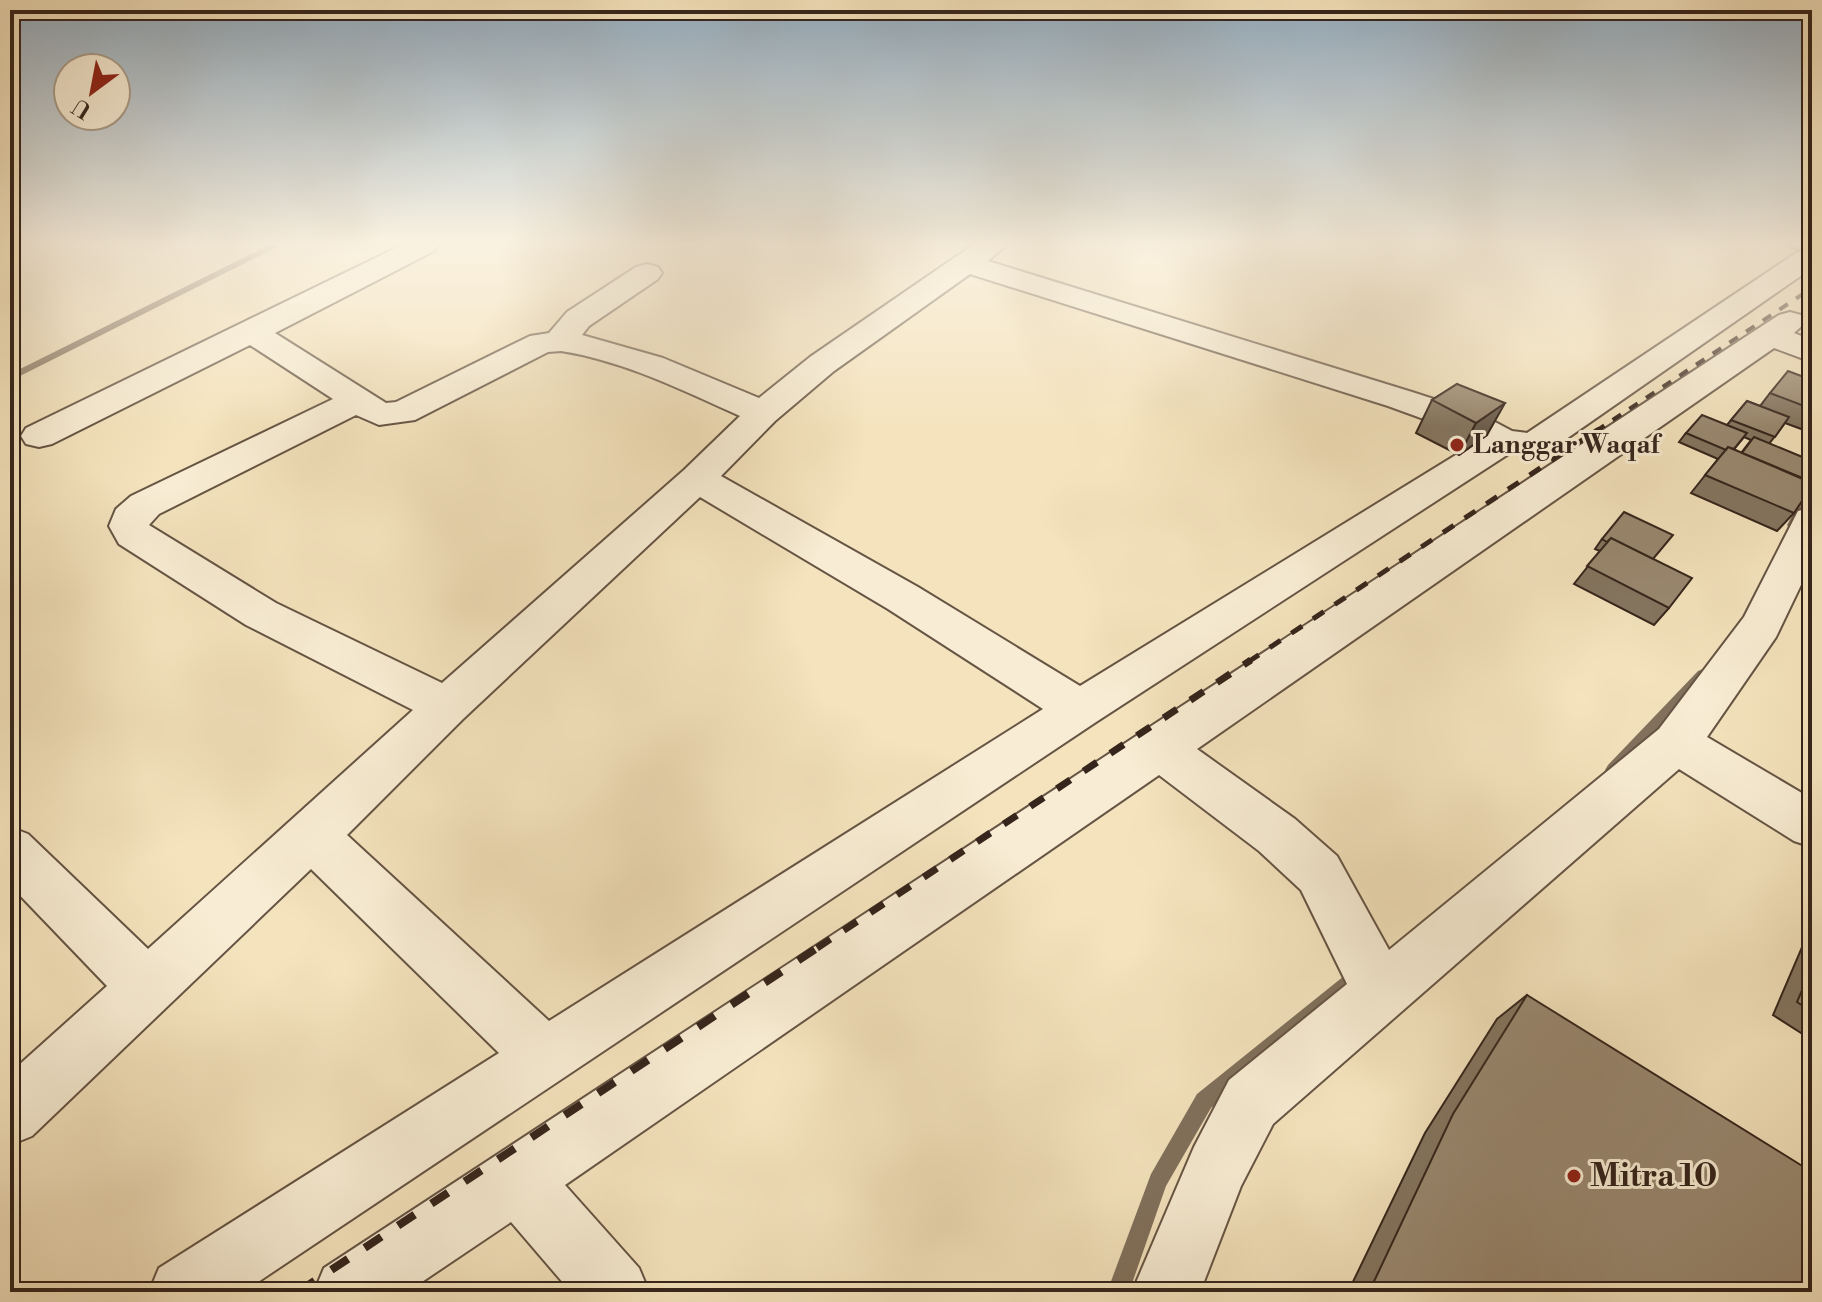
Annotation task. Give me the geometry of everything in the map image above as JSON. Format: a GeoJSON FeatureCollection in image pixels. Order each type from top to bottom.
{"type":"FeatureCollection","features":[{"type":"Feature","properties":{"kind":"street"},"geometry":{"type":"LineString","coordinates":[[39,436],[304,306]]}},
{"type":"Feature","properties":{"kind":"street"},"geometry":{"type":"LineString","coordinates":[[561,339],[578,319],[598,306]]}},
{"type":"Feature","properties":{"kind":"street"},"geometry":{"type":"LineString","coordinates":[[10,1114],[312,836],[447,706],[697,479],[763,413],[822,364],[904,306]]}},
{"type":"Feature","properties":{"kind":"street"},"geometry":{"type":"LineString","coordinates":[[1138,306],[1467,422],[1504,441],[1533,445],[1737,306]]}},
{"type":"Feature","properties":{"kind":"street"},"geometry":{"type":"LineString","coordinates":[[252,332],[379,414],[403,412],[541,343],[561,339],[654,367],[763,413]]}},
{"type":"Feature","properties":{"kind":"street"},"geometry":{"type":"LineString","coordinates":[[348,1292],[1160,749],[1791,336]]}},
{"type":"Feature","properties":{"kind":"street"},"geometry":{"type":"LineString","coordinates":[[357,401],[145,505],[130,518],[129,526],[133,534],[261,614],[447,706]]}},
{"type":"Feature","properties":{"kind":"street"},"geometry":{"type":"LineString","coordinates":[[183,1292],[1080,709],[1504,441]]}},
{"type":"Feature","properties":{"kind":"street"},"geometry":{"type":"LineString","coordinates":[[697,479],[903,598],[1080,709]]}},
{"type":"Feature","properties":{"kind":"street"},"geometry":{"type":"LineString","coordinates":[[1166,1292],[1216,1169],[1251,1102],[1372,974],[1676,743],[1761,626],[1812,520]]}},
{"type":"Feature","properties":{"kind":"street"},"geometry":{"type":"LineString","coordinates":[[1676,743],[1812,825]]}},
{"type":"Feature","properties":{"kind":"street"},"geometry":{"type":"LineString","coordinates":[[1160,749],[1277,835],[1319,873],[1372,974]]}},
{"type":"Feature","properties":{"kind":"street"},"geometry":{"type":"LineString","coordinates":[[312,836],[545,1057]]}},
{"type":"Feature","properties":{"kind":"street"},"geometry":{"type":"LineString","coordinates":[[10,850],[148,988]]}},
{"type":"Feature","properties":{"kind":"street"},"geometry":{"type":"LineString","coordinates":[[517,1180],[615,1292]]}},
{"type":"Feature","properties":{"kind":"building"},"geometry":{"type":"Polygon","coordinates":[[[1788,371],[1812,380],[1812,409],[1770,393],[1788,371]]]}},
{"type":"Feature","properties":{"kind":"building"},"geometry":{"type":"Polygon","coordinates":[[[1457,384],[1505,403],[1476,423],[1432,400],[1457,384]]]}},
{"type":"Feature","properties":{"kind":"building"},"geometry":{"type":"Polygon","coordinates":[[[1747,401],[1789,417],[1775,437],[1731,420],[1747,401]]]}},
{"type":"Feature","properties":{"kind":"building"},"geometry":{"type":"Polygon","coordinates":[[[1702,415],[1747,433],[1734,449],[1728,447],[1726,450],[1686,433],[1702,415]]]}},
{"type":"Feature","properties":{"kind":"building"},"geometry":{"type":"Polygon","coordinates":[[[1754,437],[1812,461],[1812,470],[1805,480],[1742,453],[1754,437]]]}},
{"type":"Feature","properties":{"kind":"building"},"geometry":{"type":"Polygon","coordinates":[[[1728,447],[1812,482],[1794,513],[1705,475],[1728,447]]]}},
{"type":"Feature","properties":{"kind":"building"},"geometry":{"type":"Polygon","coordinates":[[[1624,512],[1673,535],[1653,559],[1611,538],[1607,542],[1602,539],[1624,512]]]}},
{"type":"Feature","properties":{"kind":"building"},"geometry":{"type":"Polygon","coordinates":[[[1611,538],[1692,578],[1669,608],[1587,566],[1611,538]]]}},
{"type":"Feature","properties":{"kind":"building"},"geometry":{"type":"Polygon","coordinates":[[[1812,967],[1812,1012],[1797,1002],[1812,967]]]}},
{"type":"Feature","properties":{"kind":"building","name":"Mitra 10"},"geometry":{"type":"Polygon","coordinates":[[[1527,995],[1812,1172],[1812,1292],[1369,1292],[1453,1114],[1527,995]]]}},
{"type":"Feature","properties":{"kind":"waterway"},"geometry":{"type":"LineString","coordinates":[[10,378],[154,306]]}},
{"type":"Feature","properties":{"kind":"waterway"},"geometry":{"type":"LineString","coordinates":[[1793,525],[1812,491]]}},
{"type":"Feature","properties":{"kind":"waterway"},"geometry":{"type":"LineString","coordinates":[[1613,770],[1703,675]]}},
{"type":"Feature","properties":{"kind":"waterway"},"geometry":{"type":"LineString","coordinates":[[1118,1292],[1158,1181],[1204,1101],[1360,974]]}},
{"type":"Feature","properties":{"kind":"railway"},"geometry":{"type":"LineString","coordinates":[[1596,431],[1785,306]]}},
{"type":"Feature","properties":{"kind":"railway"},"geometry":{"type":"LineString","coordinates":[[1248,662],[1599,429]]}},
{"type":"Feature","properties":{"kind":"railway"},"geometry":{"type":"LineString","coordinates":[[817,948],[1251,660]]}},
{"type":"Feature","properties":{"kind":"railway"},"geometry":{"type":"LineString","coordinates":[[298,1292],[820,946]]}},
{"type":"Feature","properties":{"kind":"place","name":"Langgar Waqaf"},"geometry":{"type":"Point","coordinates":[1457,445]}},
{"type":"Feature","properties":{"kind":"place","name":"Mitra 10"},"geometry":{"type":"Point","coordinates":[1574,1176]}}]}
